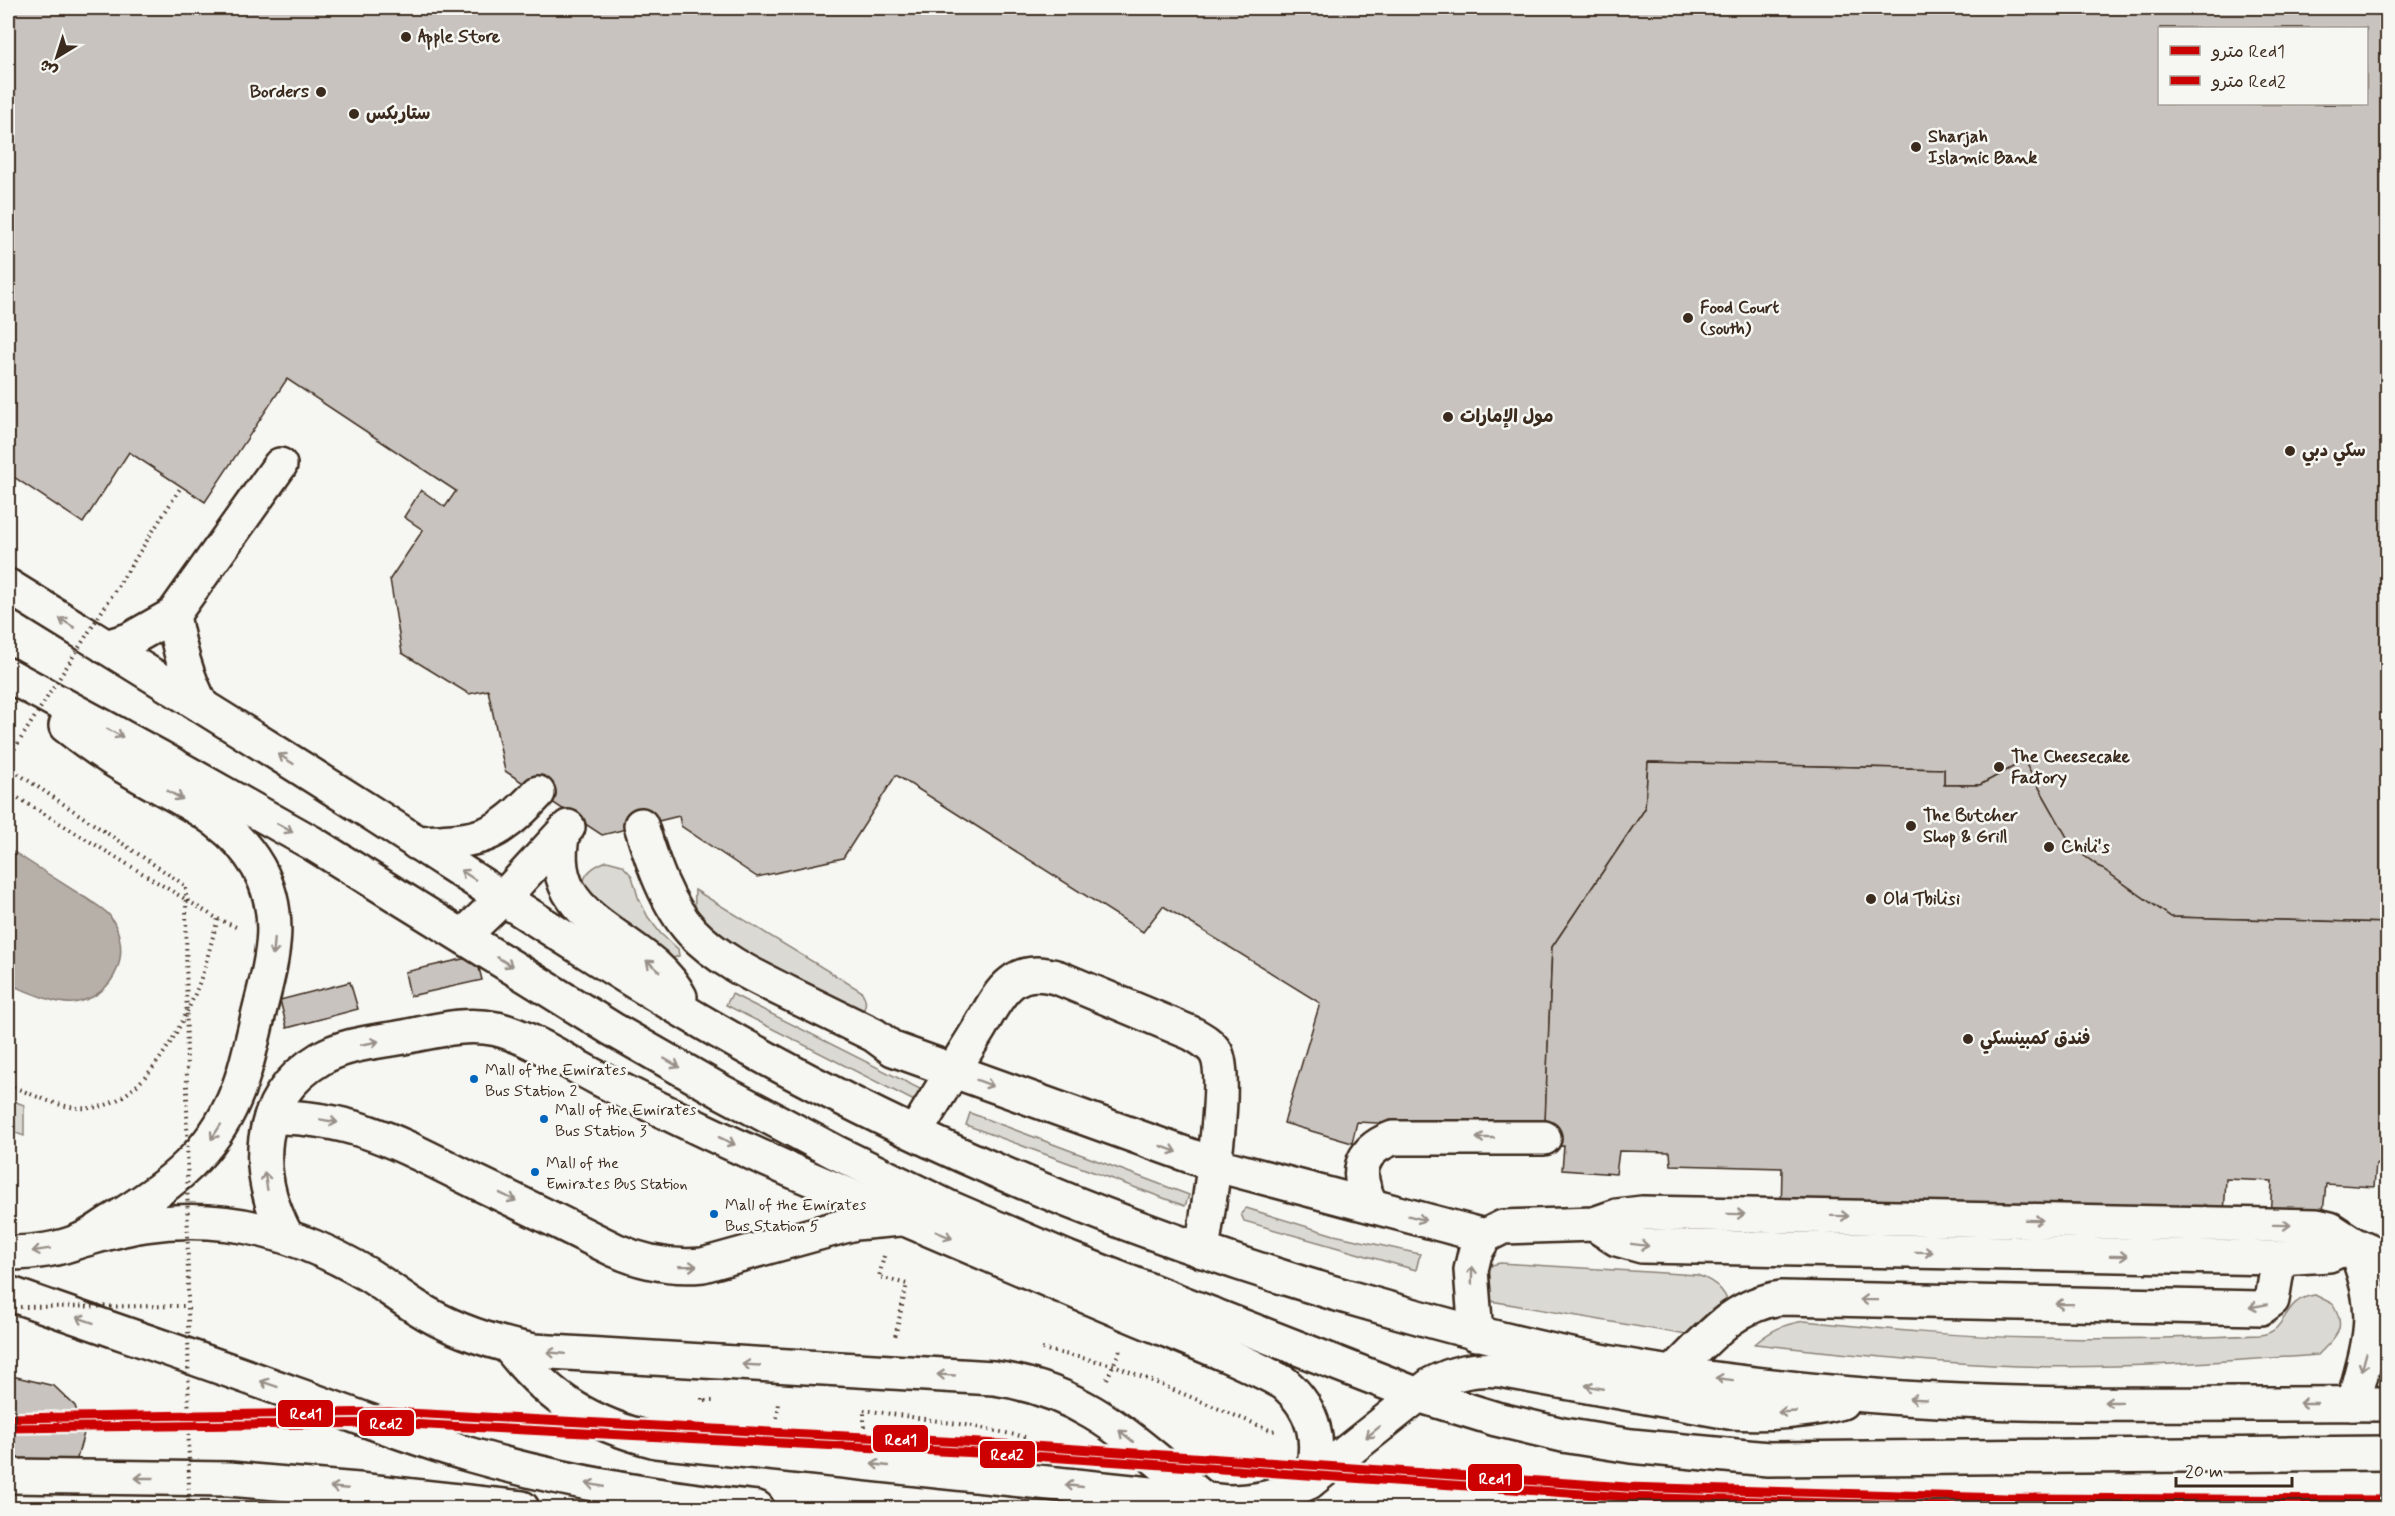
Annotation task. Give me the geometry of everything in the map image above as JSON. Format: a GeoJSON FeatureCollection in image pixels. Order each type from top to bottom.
{"type":"FeatureCollection","features":[{"type":"Feature","properties":{"kind":"main road"},"geometry":{"type":"LineString","coordinates":[[106,647],[129,640],[173,615],[280,465]]}},
{"type":"Feature","properties":{"kind":"main road"},"geometry":{"type":"LineString","coordinates":[[8,586],[202,706],[619,972],[798,1074],[915,1132],[1058,1196],[1202,1251],[1346,1297],[1476,1334],[1673,1373],[1864,1396],[1965,1401],[2388,1404]]}},
{"type":"Feature","properties":{"kind":"main road"},"geometry":{"type":"LineString","coordinates":[[173,615],[179,649],[190,683],[202,706]]}},
{"type":"Feature","properties":{"kind":"main road"},"geometry":{"type":"LineString","coordinates":[[8,676],[292,832],[612,1029],[722,1092],[835,1152],[950,1208],[1067,1258],[1418,1395],[1496,1419],[1563,1435],[1631,1446],[1767,1459],[2388,1453]]}},
{"type":"Feature","properties":{"kind":"main road"},"geometry":{"type":"LineString","coordinates":[[8,676],[79,736],[134,772],[216,819],[232,833],[247,850],[259,870],[268,890],[273,912],[275,935],[273,957],[242,1079],[215,1135],[196,1159],[173,1180],[149,1198],[79,1241]]}},
{"type":"Feature","properties":{"kind":"main road"},"geometry":{"type":"LineString","coordinates":[[417,843],[482,837],[500,829],[515,818],[538,793]]}},
{"type":"Feature","properties":{"kind":"main road"},"geometry":{"type":"LineString","coordinates":[[463,936],[503,898],[569,825],[560,866],[566,888],[591,919],[658,969],[674,986],[687,1012]]}},
{"type":"Feature","properties":{"kind":"main road"},"geometry":{"type":"LineString","coordinates":[[641,825],[652,861],[674,906],[691,931],[738,968],[874,1035],[892,1049],[958,1062],[1214,1153],[1372,1206],[1485,1236]]}},
{"type":"Feature","properties":{"kind":"main road"},"geometry":{"type":"LineString","coordinates":[[915,1132],[1000,996],[1011,983],[1026,975],[1043,973],[1059,978],[1205,1041],[1215,1052],[1221,1068],[1214,1153],[1202,1251]]}},
{"type":"Feature","properties":{"kind":"main road"},"geometry":{"type":"LineString","coordinates":[[286,1235],[269,1198],[265,1178],[266,1136],[271,1117],[291,1083],[321,1058],[339,1050],[448,1028],[488,1028],[525,1040],[685,1122],[790,1170],[1284,1383],[1296,1393],[1312,1420],[1317,1451],[1309,1482]]}},
{"type":"Feature","properties":{"kind":"main road"},"geometry":{"type":"LineString","coordinates":[[271,1117],[326,1120],[378,1134],[615,1250],[649,1263],[685,1267],[703,1265],[855,1223],[908,1220]]}},
{"type":"Feature","properties":{"kind":"main road"},"geometry":{"type":"LineString","coordinates":[[1372,1206],[1361,1184],[1361,1172],[1372,1149],[1393,1138],[1544,1138]]}},
{"type":"Feature","properties":{"kind":"main road"},"geometry":{"type":"LineString","coordinates":[[1476,1334],[1471,1270],[1478,1244],[1485,1236],[1503,1227],[1594,1224],[1617,1216],[1642,1213],[2317,1226],[2336,1232],[2353,1244],[2388,1260]]}},
{"type":"Feature","properties":{"kind":"main road"},"geometry":{"type":"LineString","coordinates":[[8,1253],[51,1249],[144,1225],[210,1222],[248,1226],[286,1235],[364,1273],[446,1323],[508,1346],[578,1355],[1018,1381],[1064,1396],[1105,1419],[1204,1500]]}},
{"type":"Feature","properties":{"kind":"main road"},"geometry":{"type":"LineString","coordinates":[[1594,1224],[1617,1239],[1642,1246],[2279,1258],[2329,1256],[2353,1244]]}},
{"type":"Feature","properties":{"kind":"main road"},"geometry":{"type":"LineString","coordinates":[[2353,1244],[2369,1289],[2372,1313],[2371,1337],[2353,1404]]}},
{"type":"Feature","properties":{"kind":"main road"},"geometry":{"type":"LineString","coordinates":[[1673,1373],[1732,1317],[1748,1306],[1765,1300],[1781,1298],[2260,1308],[2272,1300],[2279,1258]]}},
{"type":"Feature","properties":{"kind":"main road"},"geometry":{"type":"LineString","coordinates":[[8,1293],[296,1394],[373,1424],[471,1455],[590,1484],[651,1495],[757,1509]]}},
{"type":"Feature","properties":{"kind":"main road"},"geometry":{"type":"LineString","coordinates":[[508,1346],[531,1375],[558,1398],[621,1432],[656,1441],[1204,1500],[1247,1502],[1290,1492],[1309,1482],[1432,1383],[1448,1376],[1483,1369],[1500,1370],[1729,1412],[1797,1412],[1831,1406],[1864,1396]]}},
{"type":"Feature","properties":{"kind":"main road"},"geometry":{"type":"LineString","coordinates":[[8,1476],[229,1479],[358,1490],[522,1509]]}},
{"type":"Feature","properties":{"kind":"path"},"geometry":{"type":"LineString","coordinates":[[8,759],[181,487]]}},
{"type":"Feature","properties":{"kind":"path"},"geometry":{"type":"LineString","coordinates":[[8,767],[186,886],[189,1509]]}},
{"type":"Feature","properties":{"kind":"path"},"geometry":{"type":"LineString","coordinates":[[8,792],[218,919],[205,966],[187,1011],[163,1052],[133,1090],[107,1105],[76,1108],[8,1085]]}},
{"type":"Feature","properties":{"kind":"path"},"geometry":{"type":"LineString","coordinates":[[885,1253],[879,1277],[907,1284],[894,1341],[905,1341]]}},
{"type":"Feature","properties":{"kind":"path"},"geometry":{"type":"LineString","coordinates":[[8,1307],[188,1306]]}},
{"type":"Feature","properties":{"kind":"path"},"geometry":{"type":"LineString","coordinates":[[1040,1349],[1082,1356],[1114,1365],[1272,1431],[1281,1429]]}},
{"type":"Feature","properties":{"kind":"path"},"geometry":{"type":"LineString","coordinates":[[1111,1371],[1116,1359]]}},
{"type":"Feature","properties":{"kind":"shaded area"},"geometry":{"type":"Polygon","coordinates":[[[8,848],[97,905],[110,916],[117,930],[120,944],[117,970],[100,992],[88,999],[66,1003],[8,984],[8,848]]]}},
{"type":"Feature","properties":{"kind":"shaded area"},"geometry":{"type":"Polygon","coordinates":[[[607,861],[622,865],[632,876],[638,897],[648,917],[661,934],[678,949],[679,956],[673,958],[591,906],[584,891],[585,878],[592,869],[607,861]]]}},
{"type":"Feature","properties":{"kind":"shaded area"},"geometry":{"type":"Polygon","coordinates":[[[695,890],[861,991],[866,1002],[861,1014],[716,939],[698,918],[695,890]]]}},
{"type":"Feature","properties":{"kind":"shaded area"},"geometry":{"type":"Polygon","coordinates":[[[732,994],[926,1092],[920,1104],[726,1005],[732,994]]]}},
{"type":"Feature","properties":{"kind":"shaded area"},"geometry":{"type":"Polygon","coordinates":[[[8,1099],[24,1105],[24,1136],[8,1130],[8,1099]]]}},
{"type":"Feature","properties":{"kind":"shaded area"},"geometry":{"type":"Polygon","coordinates":[[[970,1113],[1189,1195],[1185,1206],[966,1125],[970,1113]]]}},
{"type":"Feature","properties":{"kind":"shaded area"},"geometry":{"type":"Polygon","coordinates":[[[1246,1208],[1334,1235],[1420,1254],[1416,1270],[1244,1221],[1241,1214],[1246,1208]]]}},
{"type":"Feature","properties":{"kind":"shaded area"},"geometry":{"type":"Polygon","coordinates":[[[1500,1263],[1697,1275],[1711,1281],[1720,1289],[1732,1314],[1698,1337],[1485,1300],[1486,1271],[1492,1265],[1500,1263]]]}},
{"type":"Feature","properties":{"kind":"shaded area"},"geometry":{"type":"Polygon","coordinates":[[[2315,1295],[2333,1304],[2339,1320],[2338,1332],[2318,1355],[2130,1366],[2056,1367],[1886,1358],[1755,1344],[1778,1328],[1805,1321],[1921,1332],[2065,1339],[2260,1335],[2276,1328],[2296,1303],[2315,1295]]]}},
{"type":"Feature","properties":{"kind":"building"},"geometry":{"type":"Polygon","coordinates":[[[8,8],[2388,8],[2388,923],[2171,917],[2073,848],[2024,761],[1980,785],[1944,785],[1944,769],[1648,762],[1645,809],[1552,947],[1545,1131],[1357,1122],[1352,1143],[1284,1123],[1320,1003],[1163,906],[1143,932],[896,775],[843,858],[757,877],[681,826],[679,816],[602,835],[505,771],[488,690],[469,694],[402,653],[390,579],[423,530],[404,517],[421,490],[445,507],[456,491],[287,379],[205,502],[129,452],[83,523],[8,473],[8,8]]]}},
{"type":"Feature","properties":{"kind":"building","name":"فندق كمبينسكي"},"geometry":{"type":"Polygon","coordinates":[[[2024,761],[2073,848],[2171,917],[2388,923],[2388,1166],[2376,1164],[2374,1187],[2326,1184],[2322,1222],[2270,1220],[2272,1181],[2226,1179],[2221,1270],[1781,1215],[1782,1168],[1671,1165],[1670,1152],[1619,1151],[1616,1174],[1562,1170],[1564,1146],[1544,1147],[1552,947],[1645,809],[1648,762],[1944,769],[1944,785],[1980,785],[2024,761]]]}},
{"type":"Feature","properties":{"kind":"building"},"geometry":{"type":"Polygon","coordinates":[[[476,956],[482,980],[410,996],[405,972],[476,956]]]}},
{"type":"Feature","properties":{"kind":"building"},"geometry":{"type":"Polygon","coordinates":[[[350,982],[358,1009],[287,1028],[280,1000],[350,982]]]}},
{"type":"Feature","properties":{"kind":"building"},"geometry":{"type":"Polygon","coordinates":[[[8,1375],[54,1386],[75,1406],[84,1433],[76,1462],[8,1492],[8,1375]]]}},
{"type":"Feature","properties":{"kind":"metro line","name":"Red1"},"geometry":{"type":"LineString","coordinates":[[8,1418],[389,1412],[1019,1445],[1627,1487],[2006,1498],[2388,1500]]}},
{"type":"Feature","properties":{"kind":"metro line","name":"Red2"},"geometry":{"type":"LineString","coordinates":[[8,1428],[389,1423],[1018,1455],[1626,1497],[2006,1508]]}},
{"type":"Feature","properties":{"kind":"place","name":"Apple Store"},"geometry":{"type":"Point","coordinates":[406,37]}},
{"type":"Feature","properties":{"kind":"place","name":"Borders"},"geometry":{"type":"Point","coordinates":[321,92]}},
{"type":"Feature","properties":{"kind":"place","name":"ستاربكس"},"geometry":{"type":"Point","coordinates":[354,114]}},
{"type":"Feature","properties":{"kind":"place","name":"Sharjah Islamic Bank"},"geometry":{"type":"Point","coordinates":[1916,147]}},
{"type":"Feature","properties":{"kind":"place","name":"Food Court (south)"},"geometry":{"type":"Point","coordinates":[1688,318]}},
{"type":"Feature","properties":{"kind":"place","name":"مول الإمارات"},"geometry":{"type":"Point","coordinates":[1448,417]}},
{"type":"Feature","properties":{"kind":"place","name":"سكي دبي"},"geometry":{"type":"Point","coordinates":[2290,451]}},
{"type":"Feature","properties":{"kind":"place","name":"The Cheesecake Factory"},"geometry":{"type":"Point","coordinates":[1999,767]}},
{"type":"Feature","properties":{"kind":"place","name":"The Butcher Shop & Grill"},"geometry":{"type":"Point","coordinates":[1911,826]}},
{"type":"Feature","properties":{"kind":"place","name":"Chili's"},"geometry":{"type":"Point","coordinates":[2049,847]}},
{"type":"Feature","properties":{"kind":"place","name":"Old Tbilisi"},"geometry":{"type":"Point","coordinates":[1871,899]}},
{"type":"Feature","properties":{"kind":"place","name":"فندق كمبينسكي"},"geometry":{"type":"Point","coordinates":[1968,1039]}},
{"type":"Feature","properties":{"kind":"place","name":"Mall of the Emirates Bus Station 2"},"geometry":{"type":"Point","coordinates":[474,1079]}},
{"type":"Feature","properties":{"kind":"place","name":"Mall of the Emirates Bus Station 3"},"geometry":{"type":"Point","coordinates":[544,1119]}},
{"type":"Feature","properties":{"kind":"place","name":"Mall of the Emirates Bus Station"},"geometry":{"type":"Point","coordinates":[535,1172]}},
{"type":"Feature","properties":{"kind":"place","name":"Mall of the Emirates Bus Station 5"},"geometry":{"type":"Point","coordinates":[714,1214]}}]}
